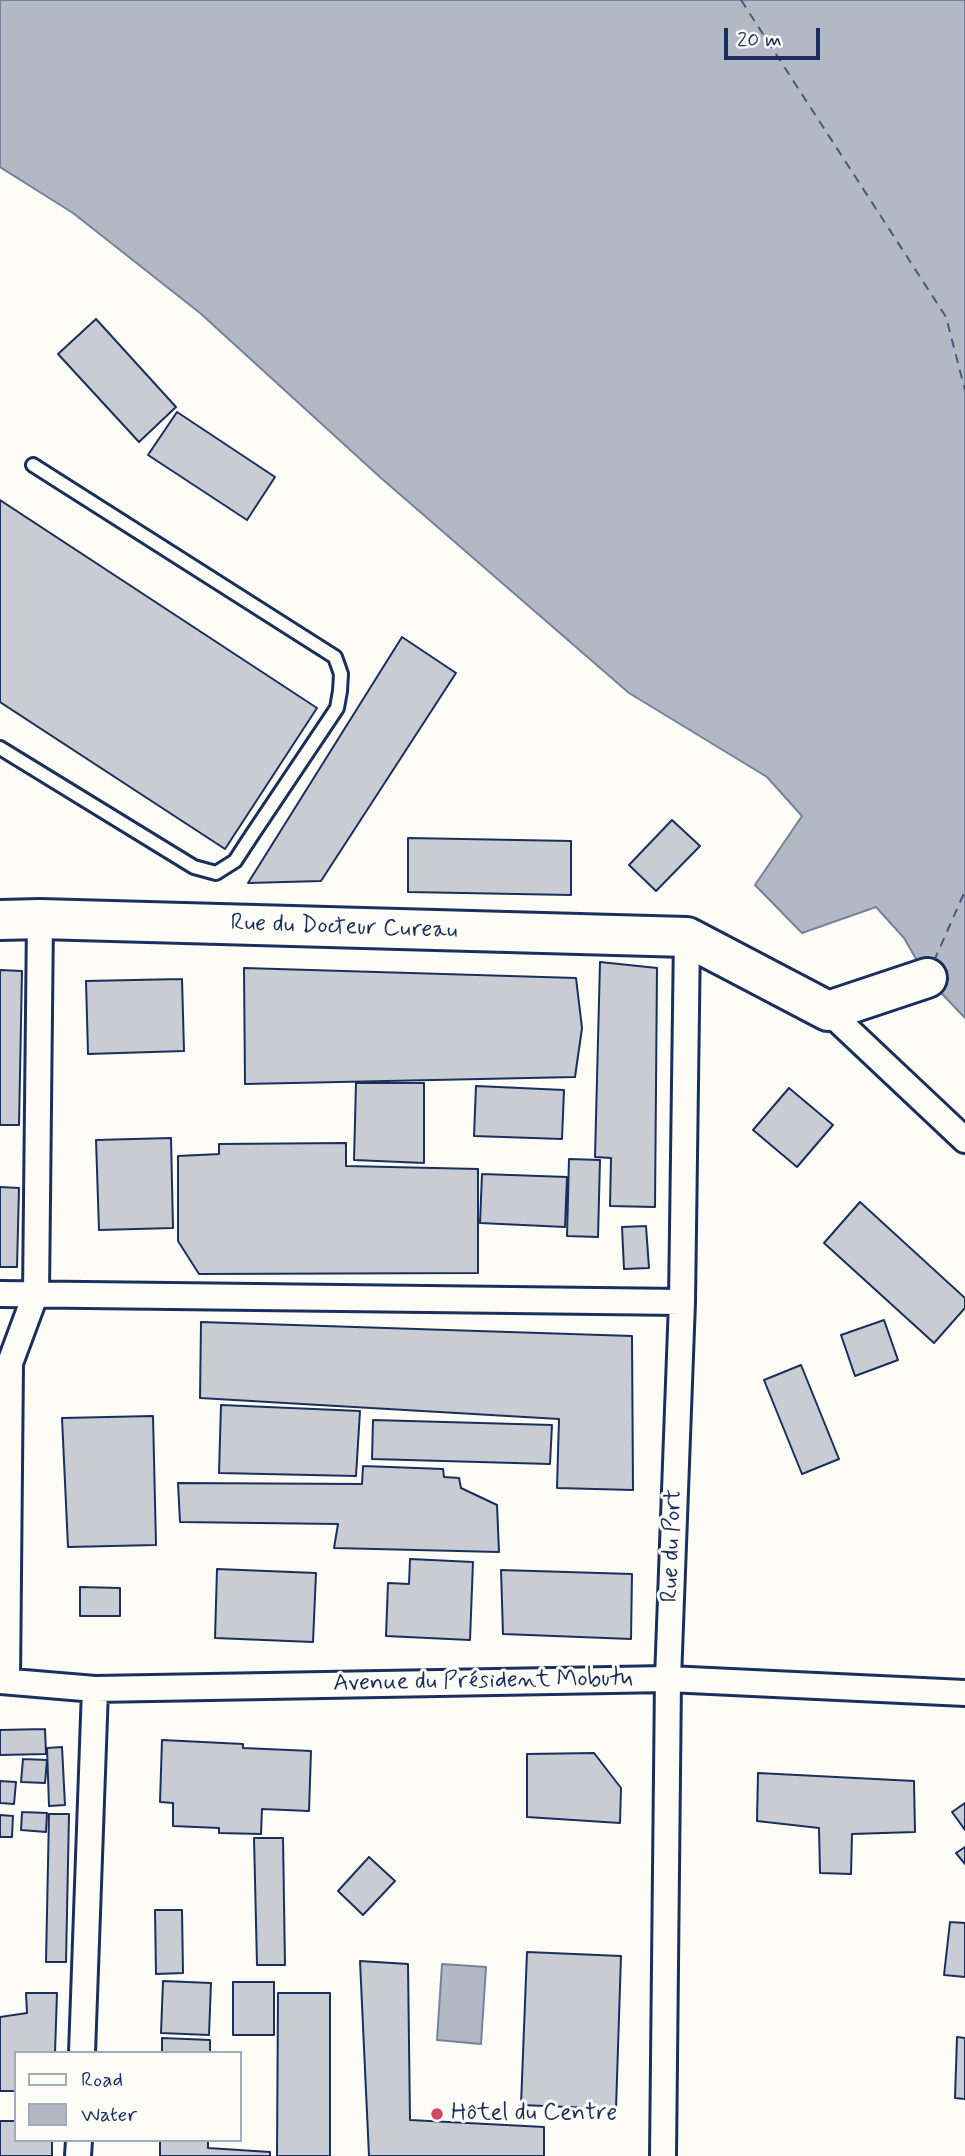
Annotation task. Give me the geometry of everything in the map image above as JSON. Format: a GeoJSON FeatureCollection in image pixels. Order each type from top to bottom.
{"type":"FeatureCollection","features":[{"type":"Feature","properties":{"kind":"main road","name":"Rue du Docteur Cureau"},"geometry":{"type":"LineString","coordinates":[[0,920],[687,937]]}},
{"type":"Feature","properties":{"kind":"main road"},"geometry":{"type":"LineString","coordinates":[[687,937],[828,1011],[927,978]]}},
{"type":"Feature","properties":{"kind":"street"},"geometry":{"type":"LineString","coordinates":[[4,1681],[10,1363],[36,1293],[40,919]]}},
{"type":"Feature","properties":{"kind":"street","name":"Rue du Port"},"geometry":{"type":"LineString","coordinates":[[663,2156],[668,1679],[682,1302],[687,937]]}},
{"type":"Feature","properties":{"kind":"street"},"geometry":{"type":"LineString","coordinates":[[828,1011],[965,1140]]}},
{"type":"Feature","properties":{"kind":"street"},"geometry":{"type":"LineString","coordinates":[[0,1294],[682,1302]]}},
{"type":"Feature","properties":{"kind":"street","name":"Avenue du Président Mobutu"},"geometry":{"type":"LineString","coordinates":[[4,1681],[95,1689],[668,1679],[965,1693]]}},
{"type":"Feature","properties":{"kind":"street"},"geometry":{"type":"LineString","coordinates":[[82,2051],[95,1689]]}},
{"type":"Feature","properties":{"kind":"lane"},"geometry":{"type":"LineString","coordinates":[[0,748],[194,867],[216,873],[235,861],[337,708],[340,691],[341,674],[335,657],[33,465]]}},
{"type":"Feature","properties":{"kind":"water"},"geometry":{"type":"Polygon","coordinates":[[[0,0],[965,0],[965,1018],[927,978],[904,938],[876,907],[802,933],[755,885],[802,816],[767,777],[629,693],[381,478],[200,313],[73,213],[0,167],[0,0]]]}},
{"type":"Feature","properties":{"kind":"water"},"geometry":{"type":"Polygon","coordinates":[[[442,1964],[486,1967],[481,2044],[437,2040],[442,1964]]]}},
{"type":"Feature","properties":{"kind":"building"},"geometry":{"type":"Polygon","coordinates":[[[96,319],[176,407],[139,442],[58,354],[96,319]]]}},
{"type":"Feature","properties":{"kind":"building"},"geometry":{"type":"Polygon","coordinates":[[[177,412],[275,477],[247,520],[148,455],[177,412]]]}},
{"type":"Feature","properties":{"kind":"building"},"geometry":{"type":"Polygon","coordinates":[[[0,500],[317,708],[225,849],[0,702],[0,500]]]}},
{"type":"Feature","properties":{"kind":"building"},"geometry":{"type":"Polygon","coordinates":[[[402,637],[456,673],[321,881],[248,883],[402,637]]]}},
{"type":"Feature","properties":{"kind":"building"},"geometry":{"type":"Polygon","coordinates":[[[672,820],[700,846],[656,891],[629,865],[672,820]]]}},
{"type":"Feature","properties":{"kind":"building"},"geometry":{"type":"Polygon","coordinates":[[[408,838],[571,841],[571,895],[408,892],[408,838]]]}},
{"type":"Feature","properties":{"kind":"building"},"geometry":{"type":"Polygon","coordinates":[[[600,962],[657,968],[655,1207],[610,1206],[611,1158],[595,1157],[600,962]]]}},
{"type":"Feature","properties":{"kind":"building"},"geometry":{"type":"Polygon","coordinates":[[[244,968],[576,978],[582,1028],[575,1077],[245,1084],[244,968]]]}},
{"type":"Feature","properties":{"kind":"building"},"geometry":{"type":"Polygon","coordinates":[[[0,970],[22,971],[19,1125],[0,1125],[0,970]]]}},
{"type":"Feature","properties":{"kind":"building"},"geometry":{"type":"Polygon","coordinates":[[[182,979],[184,1051],[88,1054],[86,981],[182,979]]]}},
{"type":"Feature","properties":{"kind":"building"},"geometry":{"type":"Polygon","coordinates":[[[356,1083],[424,1083],[424,1163],[354,1160],[356,1083]]]}},
{"type":"Feature","properties":{"kind":"building"},"geometry":{"type":"Polygon","coordinates":[[[476,1086],[564,1090],[562,1139],[474,1136],[476,1086]]]}},
{"type":"Feature","properties":{"kind":"building"},"geometry":{"type":"Polygon","coordinates":[[[789,1088],[833,1125],[797,1167],[753,1130],[789,1088]]]}},
{"type":"Feature","properties":{"kind":"building"},"geometry":{"type":"Polygon","coordinates":[[[171,1138],[173,1228],[99,1230],[96,1140],[171,1138]]]}},
{"type":"Feature","properties":{"kind":"building"},"geometry":{"type":"Polygon","coordinates":[[[346,1143],[346,1166],[478,1169],[478,1273],[199,1274],[178,1241],[178,1156],[219,1154],[219,1144],[346,1143]]]}},
{"type":"Feature","properties":{"kind":"building"},"geometry":{"type":"Polygon","coordinates":[[[569,1159],[600,1160],[598,1237],[567,1236],[569,1159]]]}},
{"type":"Feature","properties":{"kind":"building"},"geometry":{"type":"Polygon","coordinates":[[[482,1174],[567,1177],[565,1227],[480,1223],[482,1174]]]}},
{"type":"Feature","properties":{"kind":"building"},"geometry":{"type":"Polygon","coordinates":[[[0,1187],[19,1188],[17,1267],[0,1267],[0,1187]]]}},
{"type":"Feature","properties":{"kind":"building"},"geometry":{"type":"Polygon","coordinates":[[[860,1202],[965,1298],[965,1308],[934,1343],[824,1243],[860,1202]]]}},
{"type":"Feature","properties":{"kind":"building"},"geometry":{"type":"Polygon","coordinates":[[[646,1226],[649,1268],[624,1269],[622,1227],[646,1226]]]}},
{"type":"Feature","properties":{"kind":"building"},"geometry":{"type":"Polygon","coordinates":[[[884,1320],[898,1360],[855,1376],[841,1335],[884,1320]]]}},
{"type":"Feature","properties":{"kind":"building"},"geometry":{"type":"Polygon","coordinates":[[[201,1322],[632,1336],[633,1490],[557,1488],[559,1419],[200,1398],[201,1322]]]}},
{"type":"Feature","properties":{"kind":"building"},"geometry":{"type":"Polygon","coordinates":[[[801,1365],[839,1459],[802,1474],[764,1380],[801,1365]]]}},
{"type":"Feature","properties":{"kind":"building"},"geometry":{"type":"Polygon","coordinates":[[[221,1405],[360,1411],[356,1476],[219,1473],[221,1405]]]}},
{"type":"Feature","properties":{"kind":"building"},"geometry":{"type":"Polygon","coordinates":[[[153,1416],[156,1545],[68,1547],[62,1418],[153,1416]]]}},
{"type":"Feature","properties":{"kind":"building"},"geometry":{"type":"Polygon","coordinates":[[[373,1420],[552,1425],[550,1464],[372,1459],[373,1420]]]}},
{"type":"Feature","properties":{"kind":"building"},"geometry":{"type":"Polygon","coordinates":[[[363,1466],[443,1469],[444,1477],[459,1478],[461,1488],[497,1505],[499,1552],[334,1548],[338,1524],[180,1522],[178,1483],[362,1484],[363,1466]]]}},
{"type":"Feature","properties":{"kind":"building"},"geometry":{"type":"Polygon","coordinates":[[[410,1559],[473,1562],[470,1640],[386,1636],[388,1583],[409,1584],[410,1559]]]}},
{"type":"Feature","properties":{"kind":"building"},"geometry":{"type":"Polygon","coordinates":[[[217,1569],[316,1573],[313,1642],[215,1638],[217,1569]]]}},
{"type":"Feature","properties":{"kind":"building"},"geometry":{"type":"Polygon","coordinates":[[[501,1570],[632,1574],[631,1639],[503,1634],[501,1570]]]}},
{"type":"Feature","properties":{"kind":"building"},"geometry":{"type":"Polygon","coordinates":[[[80,1587],[120,1588],[120,1616],[80,1616],[80,1587]]]}},
{"type":"Feature","properties":{"kind":"building"},"geometry":{"type":"Polygon","coordinates":[[[45,1729],[46,1754],[0,1755],[0,1730],[45,1729]]]}},
{"type":"Feature","properties":{"kind":"building"},"geometry":{"type":"Polygon","coordinates":[[[162,1740],[311,1751],[309,1811],[262,1809],[261,1834],[219,1833],[219,1828],[173,1826],[173,1803],[160,1802],[162,1740]]]}},
{"type":"Feature","properties":{"kind":"building"},"geometry":{"type":"Polygon","coordinates":[[[62,1747],[65,1805],[49,1806],[47,1748],[62,1747]]]}},
{"type":"Feature","properties":{"kind":"building"},"geometry":{"type":"Polygon","coordinates":[[[594,1753],[621,1788],[620,1823],[527,1817],[527,1754],[594,1753]]]}},
{"type":"Feature","properties":{"kind":"building"},"geometry":{"type":"Polygon","coordinates":[[[23,1759],[47,1760],[45,1783],[21,1782],[23,1759]]]}},
{"type":"Feature","properties":{"kind":"building"},"geometry":{"type":"Polygon","coordinates":[[[758,1773],[914,1781],[915,1832],[852,1834],[851,1874],[820,1873],[819,1828],[757,1821],[758,1773]]]}},
{"type":"Feature","properties":{"kind":"building"},"geometry":{"type":"Polygon","coordinates":[[[0,1781],[16,1782],[14,1804],[0,1803],[0,1781]]]}},
{"type":"Feature","properties":{"kind":"building"},"geometry":{"type":"Polygon","coordinates":[[[965,1803],[965,1830],[952,1812],[965,1803]]]}},
{"type":"Feature","properties":{"kind":"building"},"geometry":{"type":"Polygon","coordinates":[[[22,1812],[47,1813],[46,1832],[21,1830],[22,1812]]]}},
{"type":"Feature","properties":{"kind":"building"},"geometry":{"type":"Polygon","coordinates":[[[49,1814],[69,1814],[66,1962],[46,1962],[49,1814]]]}},
{"type":"Feature","properties":{"kind":"building"},"geometry":{"type":"Polygon","coordinates":[[[0,1815],[13,1816],[12,1837],[0,1837],[0,1815]]]}},
{"type":"Feature","properties":{"kind":"building"},"geometry":{"type":"Polygon","coordinates":[[[254,1838],[283,1838],[285,1965],[257,1965],[254,1838]]]}},
{"type":"Feature","properties":{"kind":"building"},"geometry":{"type":"Polygon","coordinates":[[[965,1847],[965,1864],[956,1853],[965,1847]]]}},
{"type":"Feature","properties":{"kind":"building"},"geometry":{"type":"Polygon","coordinates":[[[369,1857],[395,1881],[363,1915],[338,1891],[369,1857]]]}},
{"type":"Feature","properties":{"kind":"building"},"geometry":{"type":"Polygon","coordinates":[[[155,1910],[182,1910],[183,1973],[156,1974],[155,1910]]]}},
{"type":"Feature","properties":{"kind":"building"},"geometry":{"type":"Polygon","coordinates":[[[950,1922],[965,1923],[965,1977],[944,1975],[950,1922]]]}},
{"type":"Feature","properties":{"kind":"building"},"geometry":{"type":"Polygon","coordinates":[[[527,1952],[621,1956],[616,2109],[521,2105],[527,1952]]]}},
{"type":"Feature","properties":{"kind":"building","name":"Hôtel du Centre"},"geometry":{"type":"Polygon","coordinates":[[[360,1961],[408,1964],[410,2120],[544,2127],[544,2156],[369,2156],[360,1961]]]}},
{"type":"Feature","properties":{"kind":"building"},"geometry":{"type":"Polygon","coordinates":[[[163,1981],[211,1983],[209,2035],[161,2033],[163,1981]]]}},
{"type":"Feature","properties":{"kind":"building"},"geometry":{"type":"Polygon","coordinates":[[[233,1982],[274,1982],[274,2035],[233,2035],[233,1982]]]}},
{"type":"Feature","properties":{"kind":"building"},"geometry":{"type":"Polygon","coordinates":[[[26,1993],[57,1993],[55,2051],[14,2051],[14,2091],[0,2091],[0,2017],[27,2013],[26,1993]]]}},
{"type":"Feature","properties":{"kind":"building"},"geometry":{"type":"Polygon","coordinates":[[[278,1993],[330,1993],[330,2156],[277,2156],[278,1993]]]}},
{"type":"Feature","properties":{"kind":"building"},"geometry":{"type":"Polygon","coordinates":[[[957,2037],[965,2038],[965,2099],[955,2098],[957,2037]]]}},
{"type":"Feature","properties":{"kind":"building"},"geometry":{"type":"Polygon","coordinates":[[[162,2038],[210,2040],[210,2051],[162,2051],[162,2038]]]}},
{"type":"Feature","properties":{"kind":"building"},"geometry":{"type":"Polygon","coordinates":[[[0,2121],[14,2121],[14,2142],[52,2142],[52,2156],[0,2156],[0,2121]]]}},
{"type":"Feature","properties":{"kind":"building"},"geometry":{"type":"Polygon","coordinates":[[[160,2142],[208,2142],[208,2148],[270,2152],[270,2156],[160,2156],[160,2142]]]}},
{"type":"Feature","properties":{"kind":"ferry route"},"geometry":{"type":"LineString","coordinates":[[741,0],[946,317],[965,390]]}},
{"type":"Feature","properties":{"kind":"ferry route"},"geometry":{"type":"LineString","coordinates":[[934,961],[965,891]]}},
{"type":"Feature","properties":{"kind":"place","name":"Hôtel du Centre"},"geometry":{"type":"Point","coordinates":[437,2114]}}]}
